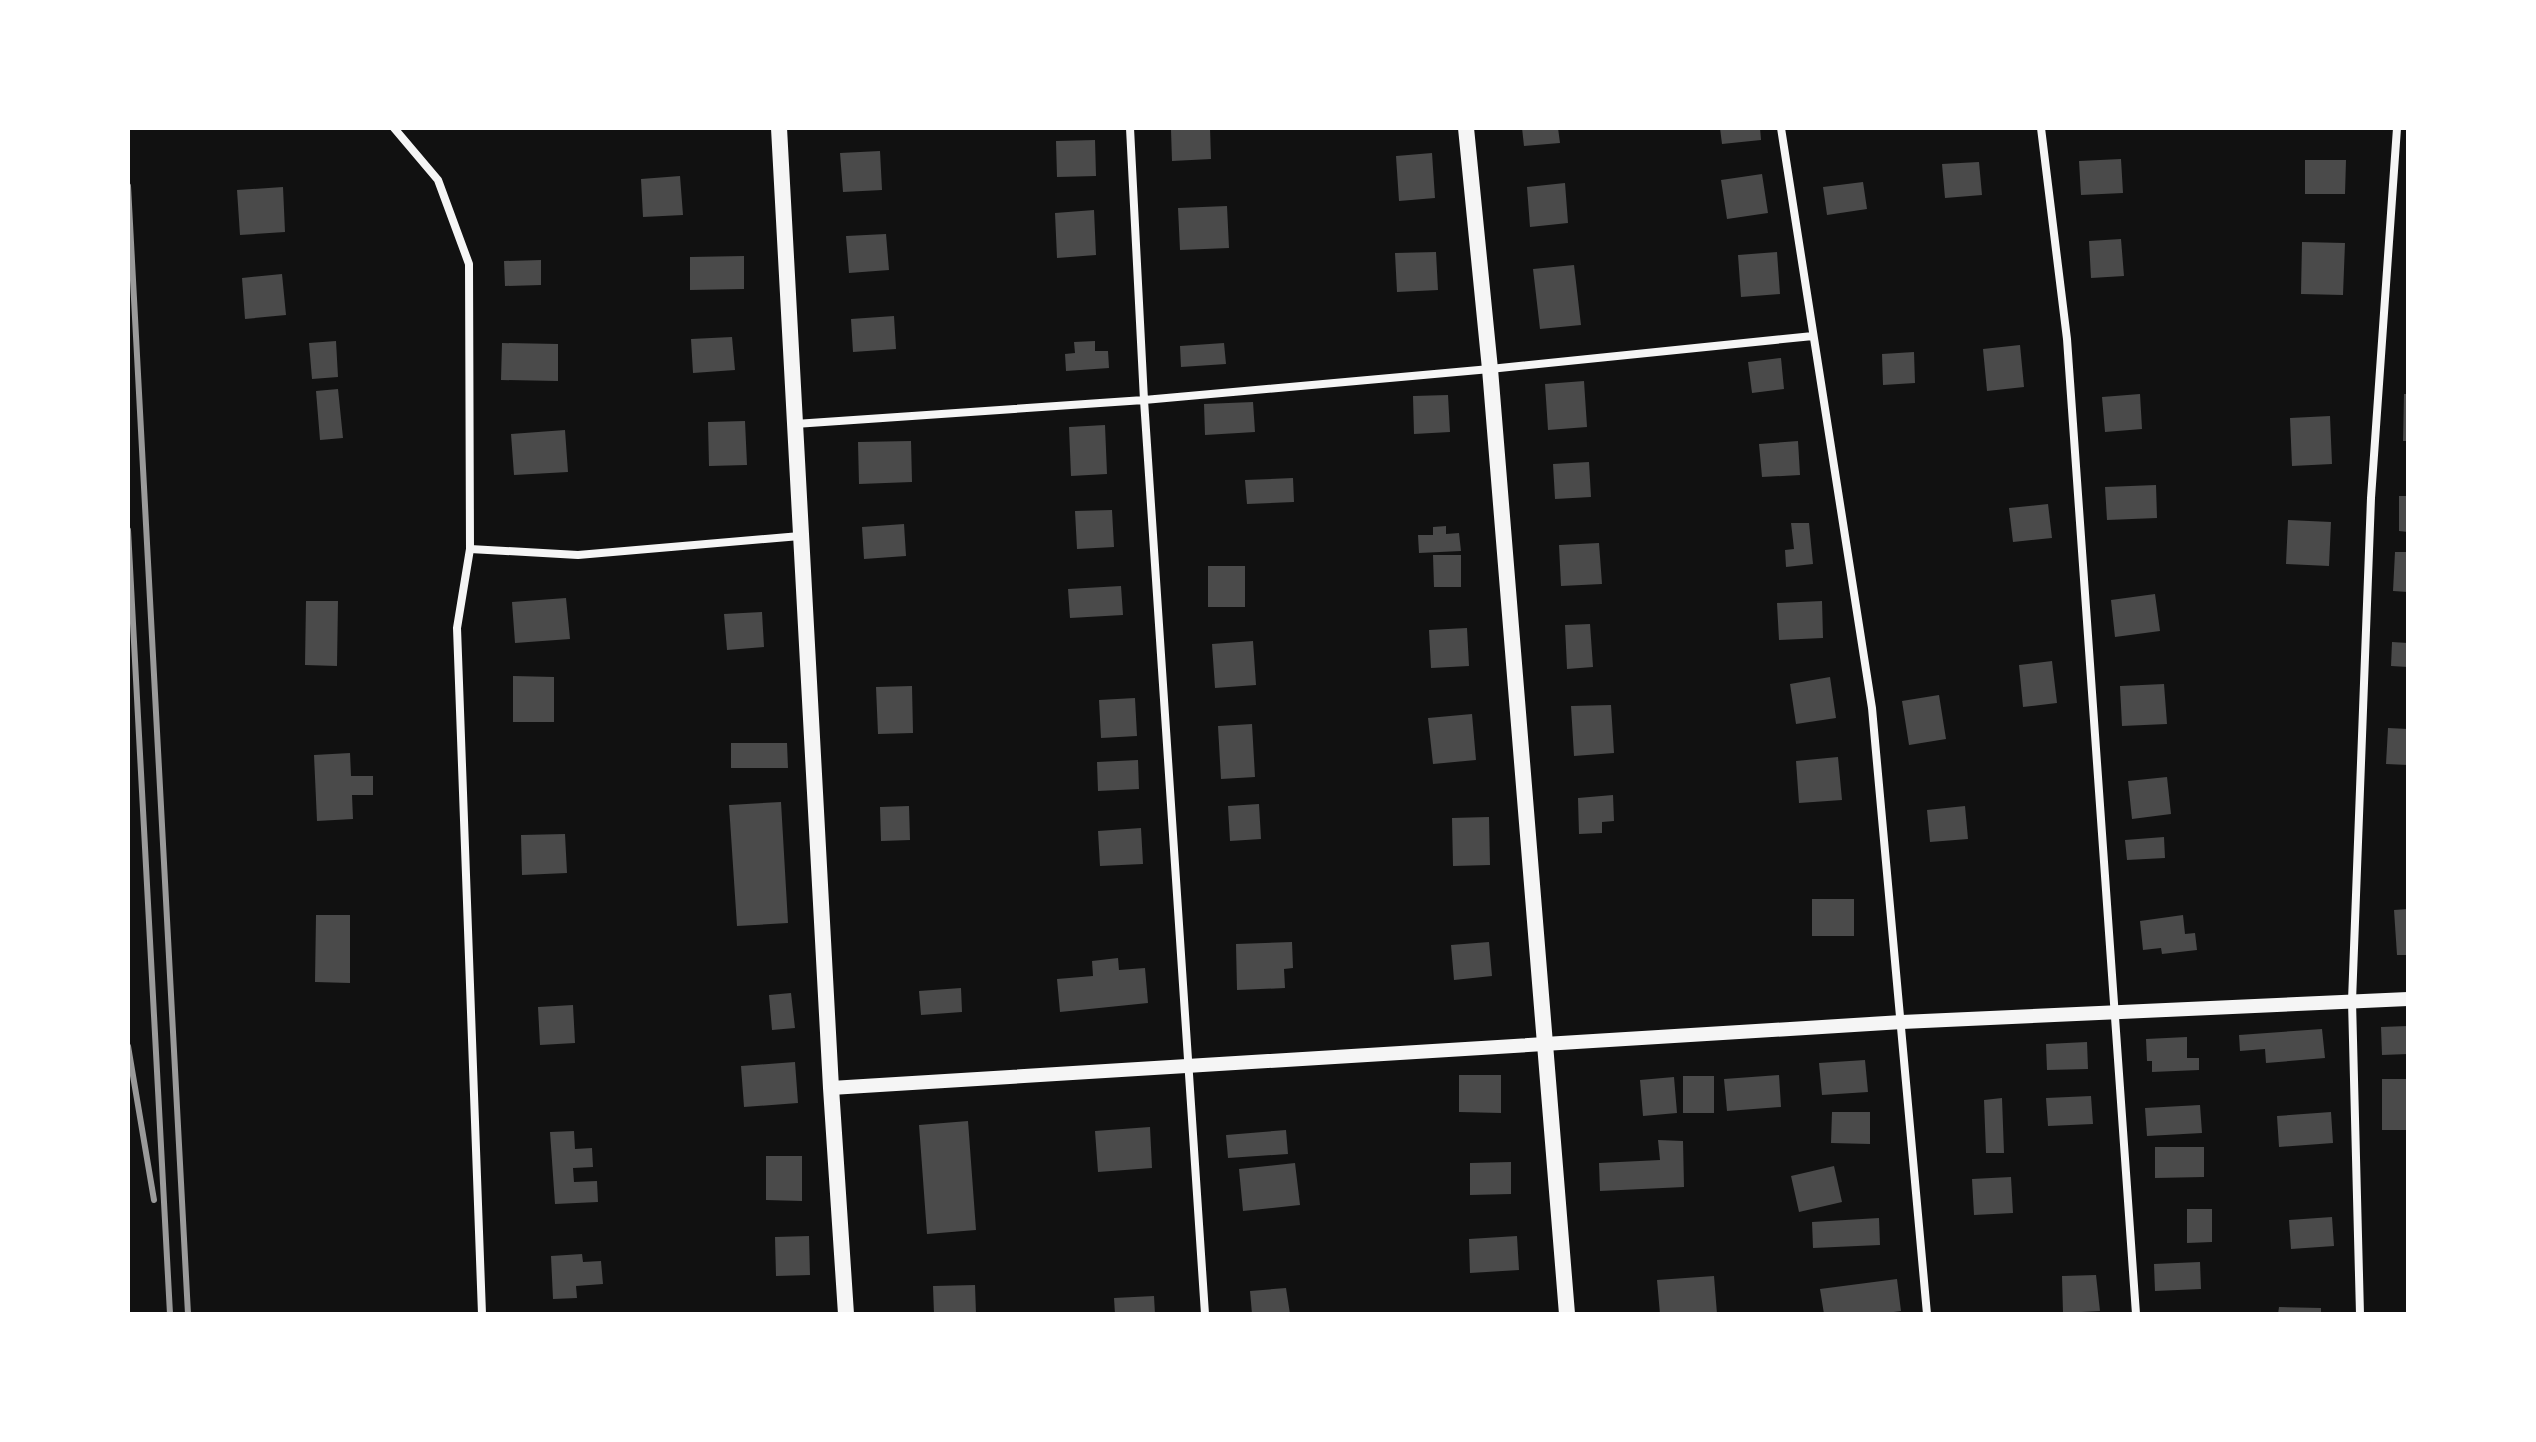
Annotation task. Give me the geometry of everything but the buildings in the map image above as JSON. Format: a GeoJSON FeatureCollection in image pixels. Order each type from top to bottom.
{"type":"FeatureCollection","features":[{"type":"Feature","properties":{"kind":"main road"},"geometry":{"type":"LineString","coordinates":[[779,128],[846,1314]]}},
{"type":"Feature","properties":{"kind":"main road"},"geometry":{"type":"LineString","coordinates":[[1466,128],[1490,369],[1567,1314]]}},
{"type":"Feature","properties":{"kind":"street"},"geometry":{"type":"LineString","coordinates":[[394,128],[438,180],[469,264],[470,549],[457,628],[482,1314]]}},
{"type":"Feature","properties":{"kind":"street"},"geometry":{"type":"LineString","coordinates":[[1130,128],[1144,400],[1205,1314]]}},
{"type":"Feature","properties":{"kind":"street"},"geometry":{"type":"LineString","coordinates":[[1781,128],[1872,708],[1927,1314]]}},
{"type":"Feature","properties":{"kind":"street"},"geometry":{"type":"LineString","coordinates":[[2041,128],[2067,339],[2136,1314]]}},
{"type":"Feature","properties":{"kind":"street"},"geometry":{"type":"LineString","coordinates":[[2360,1314],[2352,1001],[2371,498],[2397,128]]}},
{"type":"Feature","properties":{"kind":"street"},"geometry":{"type":"LineString","coordinates":[[795,424],[1144,400],[1813,336]]}},
{"type":"Feature","properties":{"kind":"street"},"geometry":{"type":"LineString","coordinates":[[470,549],[578,555],[801,536]]}},
{"type":"Feature","properties":{"kind":"street"},"geometry":{"type":"LineString","coordinates":[[831,1088],[1902,1022],[2408,999]]}},
{"type":"Feature","properties":{"kind":"railway"},"geometry":{"type":"LineString","coordinates":[[128,186],[188,1314]]}},
{"type":"Feature","properties":{"kind":"railway"},"geometry":{"type":"LineString","coordinates":[[128,530],[170,1314]]}},
{"type":"Feature","properties":{"kind":"railway"},"geometry":{"type":"LineString","coordinates":[[128,1046],[154,1200]]}}]}
